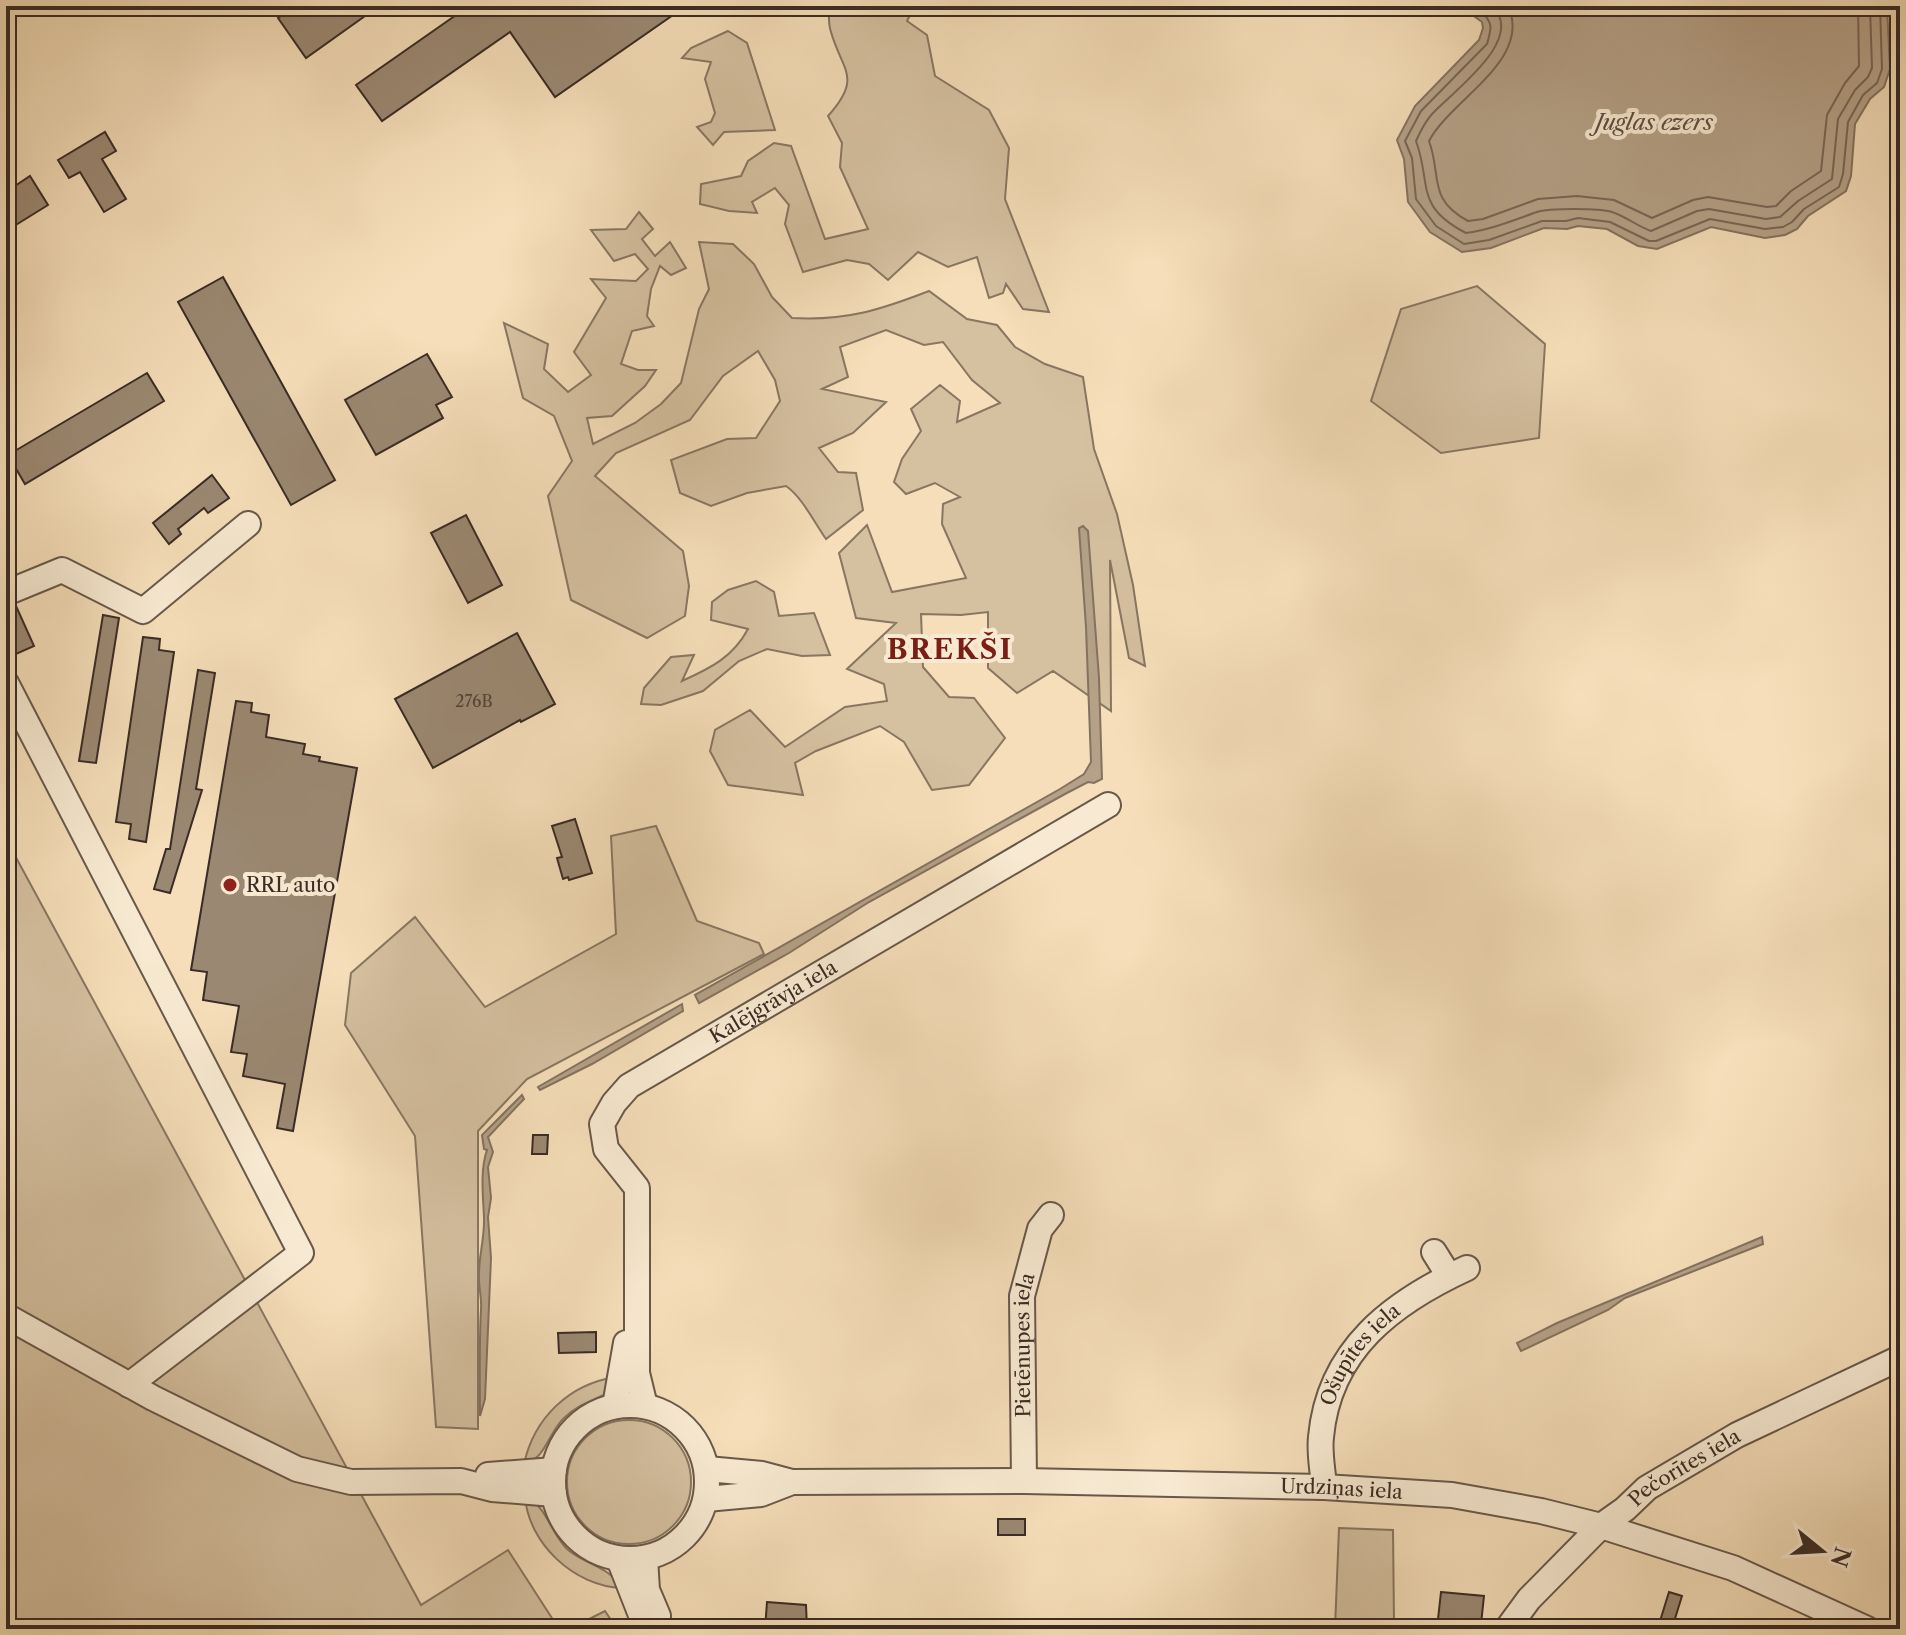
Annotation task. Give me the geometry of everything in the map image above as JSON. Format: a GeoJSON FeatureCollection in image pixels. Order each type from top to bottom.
{"type":"FeatureCollection","features":[{"type":"Feature","properties":{"kind":"street"},"geometry":{"type":"LineString","coordinates":[[6,593],[62,570],[143,611],[248,524]]}},
{"type":"Feature","properties":{"kind":"street"},"geometry":{"type":"LineString","coordinates":[[6,683],[301,1253],[129,1385]]}},
{"type":"Feature","properties":{"kind":"street","name":"Kalējgrāvja iela"},"geometry":{"type":"LineString","coordinates":[[645,1406],[638,1383],[637,1188],[606,1149],[602,1124],[614,1103],[629,1086],[1108,805]]}},
{"type":"Feature","properties":{"kind":"street","name":"Pietēnupes iela"},"geometry":{"type":"LineString","coordinates":[[1024,1481],[1022,1296],[1037,1222]]}},
{"type":"Feature","properties":{"kind":"street","name":"Ošupītes iela"},"geometry":{"type":"LineString","coordinates":[[1324,1487],[1321,1437],[1334,1384],[1356,1346],[1379,1320],[1458,1272],[1434,1252]]}},
{"type":"Feature","properties":{"kind":"street","name":"Kalējgrāvja iela"},"geometry":{"type":"LineString","coordinates":[[615,1406],[636,1286]]}},
{"type":"Feature","properties":{"kind":"street"},"geometry":{"type":"LineString","coordinates":[[6,1316],[129,1385],[297,1469],[351,1482],[461,1481],[492,1474],[554,1482]]}},
{"type":"Feature","properties":{"kind":"street","name":"Pečorītes iela"},"geometry":{"type":"LineString","coordinates":[[1507,1629],[1529,1599],[1601,1526],[1647,1488],[1737,1435],[1900,1358]]}},
{"type":"Feature","properties":{"kind":"street"},"geometry":{"type":"LineString","coordinates":[[615,1406],[645,1406],[667,1414],[686,1428],[699,1447],[707,1469],[706,1499],[698,1520],[684,1538],[666,1551],[645,1558],[619,1559],[596,1552],[576,1537],[561,1517],[554,1482],[563,1445],[579,1424],[615,1406]]}},
{"type":"Feature","properties":{"kind":"street","name":"Urdziņas iela"},"geometry":{"type":"LineString","coordinates":[[707,1469],[762,1474],[792,1482],[1024,1481],[1324,1487],[1452,1495],[1541,1511],[1601,1526],[1733,1568],[1867,1629]]}},
{"type":"Feature","properties":{"kind":"street","name":"Urdziņas iela"},"geometry":{"type":"LineString","coordinates":[[706,1499],[761,1494],[792,1482]]}},
{"type":"Feature","properties":{"kind":"street"},"geometry":{"type":"LineString","coordinates":[[645,1558],[647,1590],[664,1629]]}},
{"type":"Feature","properties":{"kind":"street"},"geometry":{"type":"LineString","coordinates":[[619,1559],[641,1615],[652,1629]]}},
{"type":"Feature","properties":{"kind":"shaded area"},"geometry":{"type":"Polygon","coordinates":[[[829,6],[915,6],[907,21],[927,35],[935,76],[989,110],[1009,148],[1005,199],[1049,312],[1023,309],[1006,284],[1003,293],[989,298],[977,257],[948,267],[918,252],[888,280],[869,264],[847,260],[803,272],[785,224],[789,205],[775,188],[752,202],[757,213],[700,204],[701,184],[741,176],[748,161],[774,143],[791,146],[825,239],[868,229],[840,167],[842,143],[828,116],[839,103],[847,83],[847,74],[830,29],[829,6]]]}},
{"type":"Feature","properties":{"kind":"shaded area"},"geometry":{"type":"Polygon","coordinates":[[[728,31],[747,43],[775,130],[724,132],[713,145],[697,127],[711,122],[715,113],[705,79],[711,62],[682,58],[691,48],[728,31]]]}},
{"type":"Feature","properties":{"kind":"shaded area"},"geometry":{"type":"Polygon","coordinates":[[[639,212],[653,229],[642,239],[655,256],[670,242],[686,268],[671,275],[660,266],[651,289],[647,316],[654,326],[632,331],[621,364],[638,370],[656,370],[645,386],[612,416],[587,418],[593,444],[635,423],[661,404],[681,383],[699,309],[709,289],[699,242],[733,244],[754,264],[772,297],[792,318],[829,318],[862,313],[929,291],[967,319],[997,325],[1015,347],[1045,364],[1083,377],[1094,449],[1117,514],[1133,585],[1145,666],[1129,658],[1110,560],[1111,711],[1053,671],[1017,693],[988,668],[988,612],[921,614],[923,667],[949,697],[974,698],[1005,738],[969,785],[932,790],[904,742],[880,726],[816,751],[795,763],[803,795],[728,785],[710,751],[715,730],[750,710],[785,747],[845,707],[887,701],[884,684],[847,669],[896,623],[856,618],[839,553],[867,525],[892,592],[966,578],[942,524],[943,504],[960,497],[935,483],[906,494],[894,482],[902,459],[921,431],[911,409],[940,385],[960,401],[957,422],[1000,403],[972,380],[943,342],[924,345],[886,330],[840,347],[848,377],[822,389],[886,402],[853,433],[819,448],[838,472],[856,473],[863,510],[826,539],[803,503],[786,486],[747,493],[711,506],[680,493],[671,460],[727,439],[756,438],[780,401],[775,380],[758,351],[723,376],[690,420],[616,453],[595,476],[683,551],[689,586],[685,616],[647,638],[571,600],[548,496],[572,461],[554,416],[523,398],[504,323],[548,344],[544,369],[568,392],[591,375],[574,352],[606,298],[591,279],[636,281],[648,269],[635,254],[614,261],[591,230],[626,229],[639,212]]]}},
{"type":"Feature","properties":{"kind":"shaded area"},"geometry":{"type":"Polygon","coordinates":[[[1477,286],[1545,344],[1539,438],[1441,453],[1371,401],[1401,309],[1477,286]]]}},
{"type":"Feature","properties":{"kind":"shaded area"},"geometry":{"type":"Polygon","coordinates":[[[756,581],[774,592],[779,616],[814,613],[830,655],[802,656],[767,649],[739,661],[703,691],[661,705],[641,704],[644,688],[671,657],[694,655],[682,681],[712,666],[735,647],[748,629],[711,620],[712,602],[728,590],[756,581]]]}},
{"type":"Feature","properties":{"kind":"shaded area"},"geometry":{"type":"Polygon","coordinates":[[[656,826],[697,921],[759,943],[764,954],[527,1079],[478,1131],[478,1429],[436,1427],[415,1136],[345,1025],[351,973],[415,917],[485,1007],[616,934],[611,836],[656,826]]]}},
{"type":"Feature","properties":{"kind":"shaded area"},"geometry":{"type":"Polygon","coordinates":[[[6,839],[421,1605],[508,1550],[559,1629],[6,1629],[6,839]]]}},
{"type":"Feature","properties":{"kind":"shaded area"},"geometry":{"type":"Polygon","coordinates":[[[616,1377],[608,1393],[569,1414],[537,1457],[524,1464],[536,1432],[556,1406],[583,1387],[616,1377]]]}},
{"type":"Feature","properties":{"kind":"shaded area"},"geometry":{"type":"Polygon","coordinates":[[[629,1420],[653,1425],[673,1438],[686,1458],[691,1482],[686,1506],[673,1526],[653,1539],[629,1544],[605,1539],[585,1526],[572,1506],[567,1482],[572,1458],[585,1438],[605,1425],[629,1420]]]}},
{"type":"Feature","properties":{"kind":"shaded area"},"geometry":{"type":"Polygon","coordinates":[[[525,1497],[538,1506],[567,1549],[604,1570],[622,1588],[587,1580],[557,1559],[535,1531],[525,1497]]]}},
{"type":"Feature","properties":{"kind":"shaded area"},"geometry":{"type":"Polygon","coordinates":[[[1339,1528],[1393,1530],[1394,1623],[1335,1628],[1339,1528]]]}},
{"type":"Feature","properties":{"kind":"shaded area"},"geometry":{"type":"Polygon","coordinates":[[[605,1611],[617,1629],[569,1629],[605,1611]]]}},
{"type":"Feature","properties":{"kind":"water","name":"Juglas ezers"},"geometry":{"type":"Polygon","coordinates":[[[1469,6],[1887,6],[1890,69],[1884,87],[1870,99],[1855,124],[1851,176],[1846,191],[1785,235],[1765,238],[1711,227],[1657,249],[1638,246],[1607,229],[1578,226],[1544,228],[1491,248],[1462,252],[1430,232],[1408,202],[1404,159],[1397,140],[1415,106],[1479,40],[1482,22],[1474,16],[1469,6]]]}},
{"type":"Feature","properties":{"kind":"water"},"geometry":{"type":"Polygon","coordinates":[[[1083,526],[1088,531],[1099,678],[1102,779],[1088,782],[1065,794],[869,902],[789,953],[699,1003],[695,995],[1084,774],[1091,762],[1079,528],[1083,526]]]}},
{"type":"Feature","properties":{"kind":"water"},"geometry":{"type":"Polygon","coordinates":[[[682,1004],[683,1011],[592,1064],[540,1090],[538,1087],[682,1004]]]}},
{"type":"Feature","properties":{"kind":"water"},"geometry":{"type":"Polygon","coordinates":[[[522,1095],[524,1099],[488,1137],[493,1152],[488,1167],[491,1258],[485,1399],[480,1416],[479,1271],[484,1225],[483,1174],[487,1150],[484,1149],[482,1135],[522,1095]]]}},
{"type":"Feature","properties":{"kind":"water"},"geometry":{"type":"Polygon","coordinates":[[[1762,1237],[1763,1244],[1625,1298],[1608,1310],[1521,1351],[1517,1343],[1557,1323],[1762,1237]]]}},
{"type":"Feature","properties":{"kind":"building"},"geometry":{"type":"Polygon","coordinates":[[[295,6],[379,6],[306,58],[278,18],[295,6]]]}},
{"type":"Feature","properties":{"kind":"building"},"geometry":{"type":"Polygon","coordinates":[[[469,6],[686,6],[555,97],[510,32],[382,121],[356,85],[469,6]]]}},
{"type":"Feature","properties":{"kind":"building"},"geometry":{"type":"Polygon","coordinates":[[[105,132],[116,151],[102,159],[126,199],[104,212],[80,172],[69,178],[58,160],[105,132]]]}},
{"type":"Feature","properties":{"kind":"building"},"geometry":{"type":"Polygon","coordinates":[[[30,176],[48,205],[6,231],[6,192],[30,176]]]}},
{"type":"Feature","properties":{"kind":"building"},"geometry":{"type":"Polygon","coordinates":[[[223,277],[335,480],[291,505],[178,302],[223,277]]]}},
{"type":"Feature","properties":{"kind":"building"},"geometry":{"type":"Polygon","coordinates":[[[427,354],[452,397],[436,405],[443,418],[376,455],[345,400],[427,354]]]}},
{"type":"Feature","properties":{"kind":"building"},"geometry":{"type":"Polygon","coordinates":[[[147,373],[164,401],[25,484],[8,455],[147,373]]]}},
{"type":"Feature","properties":{"kind":"building"},"geometry":{"type":"Polygon","coordinates":[[[212,475],[229,498],[208,513],[204,508],[178,529],[181,534],[169,544],[153,523],[212,475]]]}},
{"type":"Feature","properties":{"kind":"building"},"geometry":{"type":"Polygon","coordinates":[[[466,515],[502,585],[468,603],[431,533],[466,515]]]}},
{"type":"Feature","properties":{"kind":"building"},"geometry":{"type":"Polygon","coordinates":[[[16,606],[34,646],[16,654],[6,631],[6,611],[16,606]]]}},
{"type":"Feature","properties":{"kind":"building"},"geometry":{"type":"Polygon","coordinates":[[[103,615],[119,618],[96,763],[79,761],[103,615]]]}},
{"type":"Feature","properties":{"kind":"building"},"geometry":{"type":"Polygon","coordinates":[[[517,633],[555,704],[433,768],[395,699],[517,633]]]}},
{"type":"Feature","properties":{"kind":"building"},"geometry":{"type":"Polygon","coordinates":[[[143,637],[160,639],[159,650],[174,652],[146,842],[129,839],[131,824],[116,822],[143,637]]]}},
{"type":"Feature","properties":{"kind":"building"},"geometry":{"type":"Polygon","coordinates":[[[198,670],[215,673],[196,789],[202,790],[170,893],[154,889],[166,849],[170,849],[198,670]]]}},
{"type":"Feature","properties":{"kind":"building"},"geometry":{"type":"Polygon","coordinates":[[[236,701],[252,703],[251,712],[269,715],[266,737],[305,744],[303,754],[320,757],[319,761],[357,768],[293,1131],[277,1128],[285,1084],[243,1076],[247,1054],[231,1052],[239,1006],[203,1000],[207,972],[191,970],[236,701]]]}},
{"type":"Feature","properties":{"kind":"building"},"geometry":{"type":"Polygon","coordinates":[[[575,819],[592,873],[569,880],[568,877],[563,879],[557,858],[562,857],[552,826],[575,819]]]}},
{"type":"Feature","properties":{"kind":"building"},"geometry":{"type":"Polygon","coordinates":[[[533,1135],[548,1135],[547,1154],[532,1154],[533,1135]]]}},
{"type":"Feature","properties":{"kind":"building"},"geometry":{"type":"Polygon","coordinates":[[[596,1332],[596,1352],[559,1353],[558,1333],[596,1332]]]}},
{"type":"Feature","properties":{"kind":"building"},"geometry":{"type":"Polygon","coordinates":[[[998,1519],[1025,1519],[1025,1535],[998,1535],[998,1519]]]}},
{"type":"Feature","properties":{"kind":"building"},"geometry":{"type":"Polygon","coordinates":[[[1441,1592],[1484,1596],[1481,1624],[1438,1619],[1441,1592]]]}},
{"type":"Feature","properties":{"kind":"building"},"geometry":{"type":"Polygon","coordinates":[[[1669,1592],[1682,1596],[1673,1625],[1660,1621],[1669,1592]]]}},
{"type":"Feature","properties":{"kind":"building"},"geometry":{"type":"Polygon","coordinates":[[[767,1602],[806,1605],[807,1629],[765,1629],[767,1602]]]}},
{"type":"Feature","properties":{"kind":"place","name":"RRL auto"},"geometry":{"type":"Point","coordinates":[230,885]}},
{"type":"Feature","properties":{"kind":"district","name":"BREKŠI"},"geometry":{"type":"Point","coordinates":[950,649]}}]}
